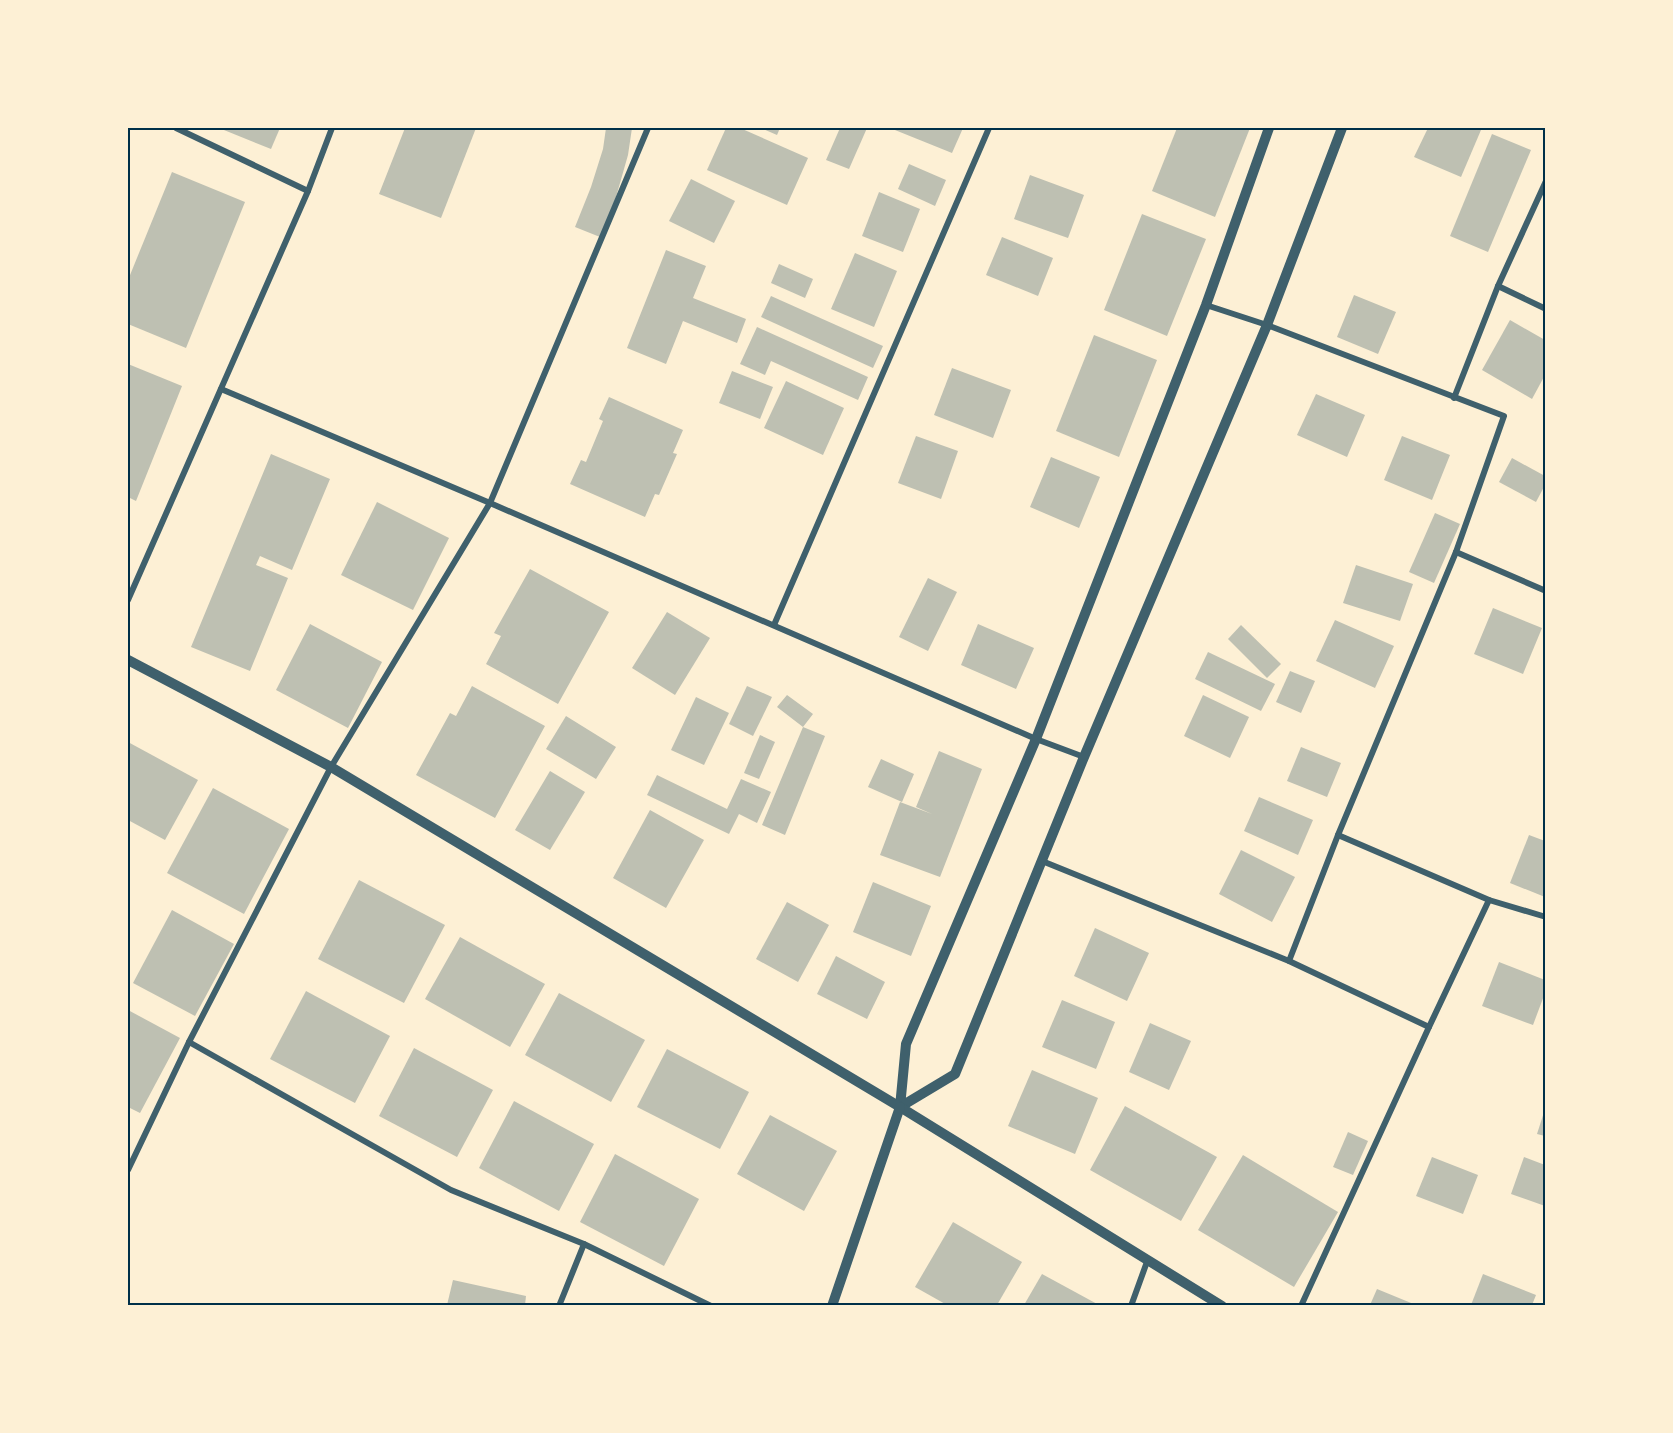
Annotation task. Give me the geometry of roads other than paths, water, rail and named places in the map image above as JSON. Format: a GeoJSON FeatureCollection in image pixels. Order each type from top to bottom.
{"type":"FeatureCollection","features":[{"type":"Feature","properties":{"kind":"street"},"geometry":{"type":"LineString","coordinates":[[176,128],[308,191]]}},
{"type":"Feature","properties":{"kind":"street"},"geometry":{"type":"LineString","coordinates":[[128,600],[308,191],[332,128]]}},
{"type":"Feature","properties":{"kind":"street"},"geometry":{"type":"LineString","coordinates":[[128,1170],[189,1042],[331,767],[490,503],[648,128]]}},
{"type":"Feature","properties":{"kind":"street"},"geometry":{"type":"LineString","coordinates":[[774,625],[989,128]]}},
{"type":"Feature","properties":{"kind":"street"},"geometry":{"type":"LineString","coordinates":[[832,1305],[900,1107],[906,1044],[1036,739],[1206,305],[1269,128]]}},
{"type":"Feature","properties":{"kind":"street"},"geometry":{"type":"LineString","coordinates":[[900,1107],[955,1074],[1084,757],[1267,326],[1342,128]]}},
{"type":"Feature","properties":{"kind":"street"},"geometry":{"type":"LineString","coordinates":[[1454,398],[1498,286],[1545,181]]}},
{"type":"Feature","properties":{"kind":"street"},"geometry":{"type":"LineString","coordinates":[[1498,286],[1545,309]]}},
{"type":"Feature","properties":{"kind":"street"},"geometry":{"type":"LineString","coordinates":[[1206,305],[1504,416],[1456,552],[1338,835],[1289,961]]}},
{"type":"Feature","properties":{"kind":"street"},"geometry":{"type":"LineString","coordinates":[[221,389],[1036,739],[1084,757]]}},
{"type":"Feature","properties":{"kind":"street"},"geometry":{"type":"LineString","coordinates":[[1456,552],[1545,591]]}},
{"type":"Feature","properties":{"kind":"street"},"geometry":{"type":"LineString","coordinates":[[128,660],[331,767],[900,1107],[1222,1305]]}},
{"type":"Feature","properties":{"kind":"street"},"geometry":{"type":"LineString","coordinates":[[1338,835],[1489,900],[1545,917]]}},
{"type":"Feature","properties":{"kind":"street"},"geometry":{"type":"LineString","coordinates":[[1042,861],[1289,961],[1429,1027]]}},
{"type":"Feature","properties":{"kind":"street"},"geometry":{"type":"LineString","coordinates":[[1301,1305],[1489,900]]}},
{"type":"Feature","properties":{"kind":"street"},"geometry":{"type":"LineString","coordinates":[[189,1042],[451,1190],[584,1244],[711,1305]]}},
{"type":"Feature","properties":{"kind":"street"},"geometry":{"type":"LineString","coordinates":[[559,1305],[584,1244]]}},
{"type":"Feature","properties":{"kind":"street"},"geometry":{"type":"LineString","coordinates":[[1131,1305],[1148,1259]]}}]}
